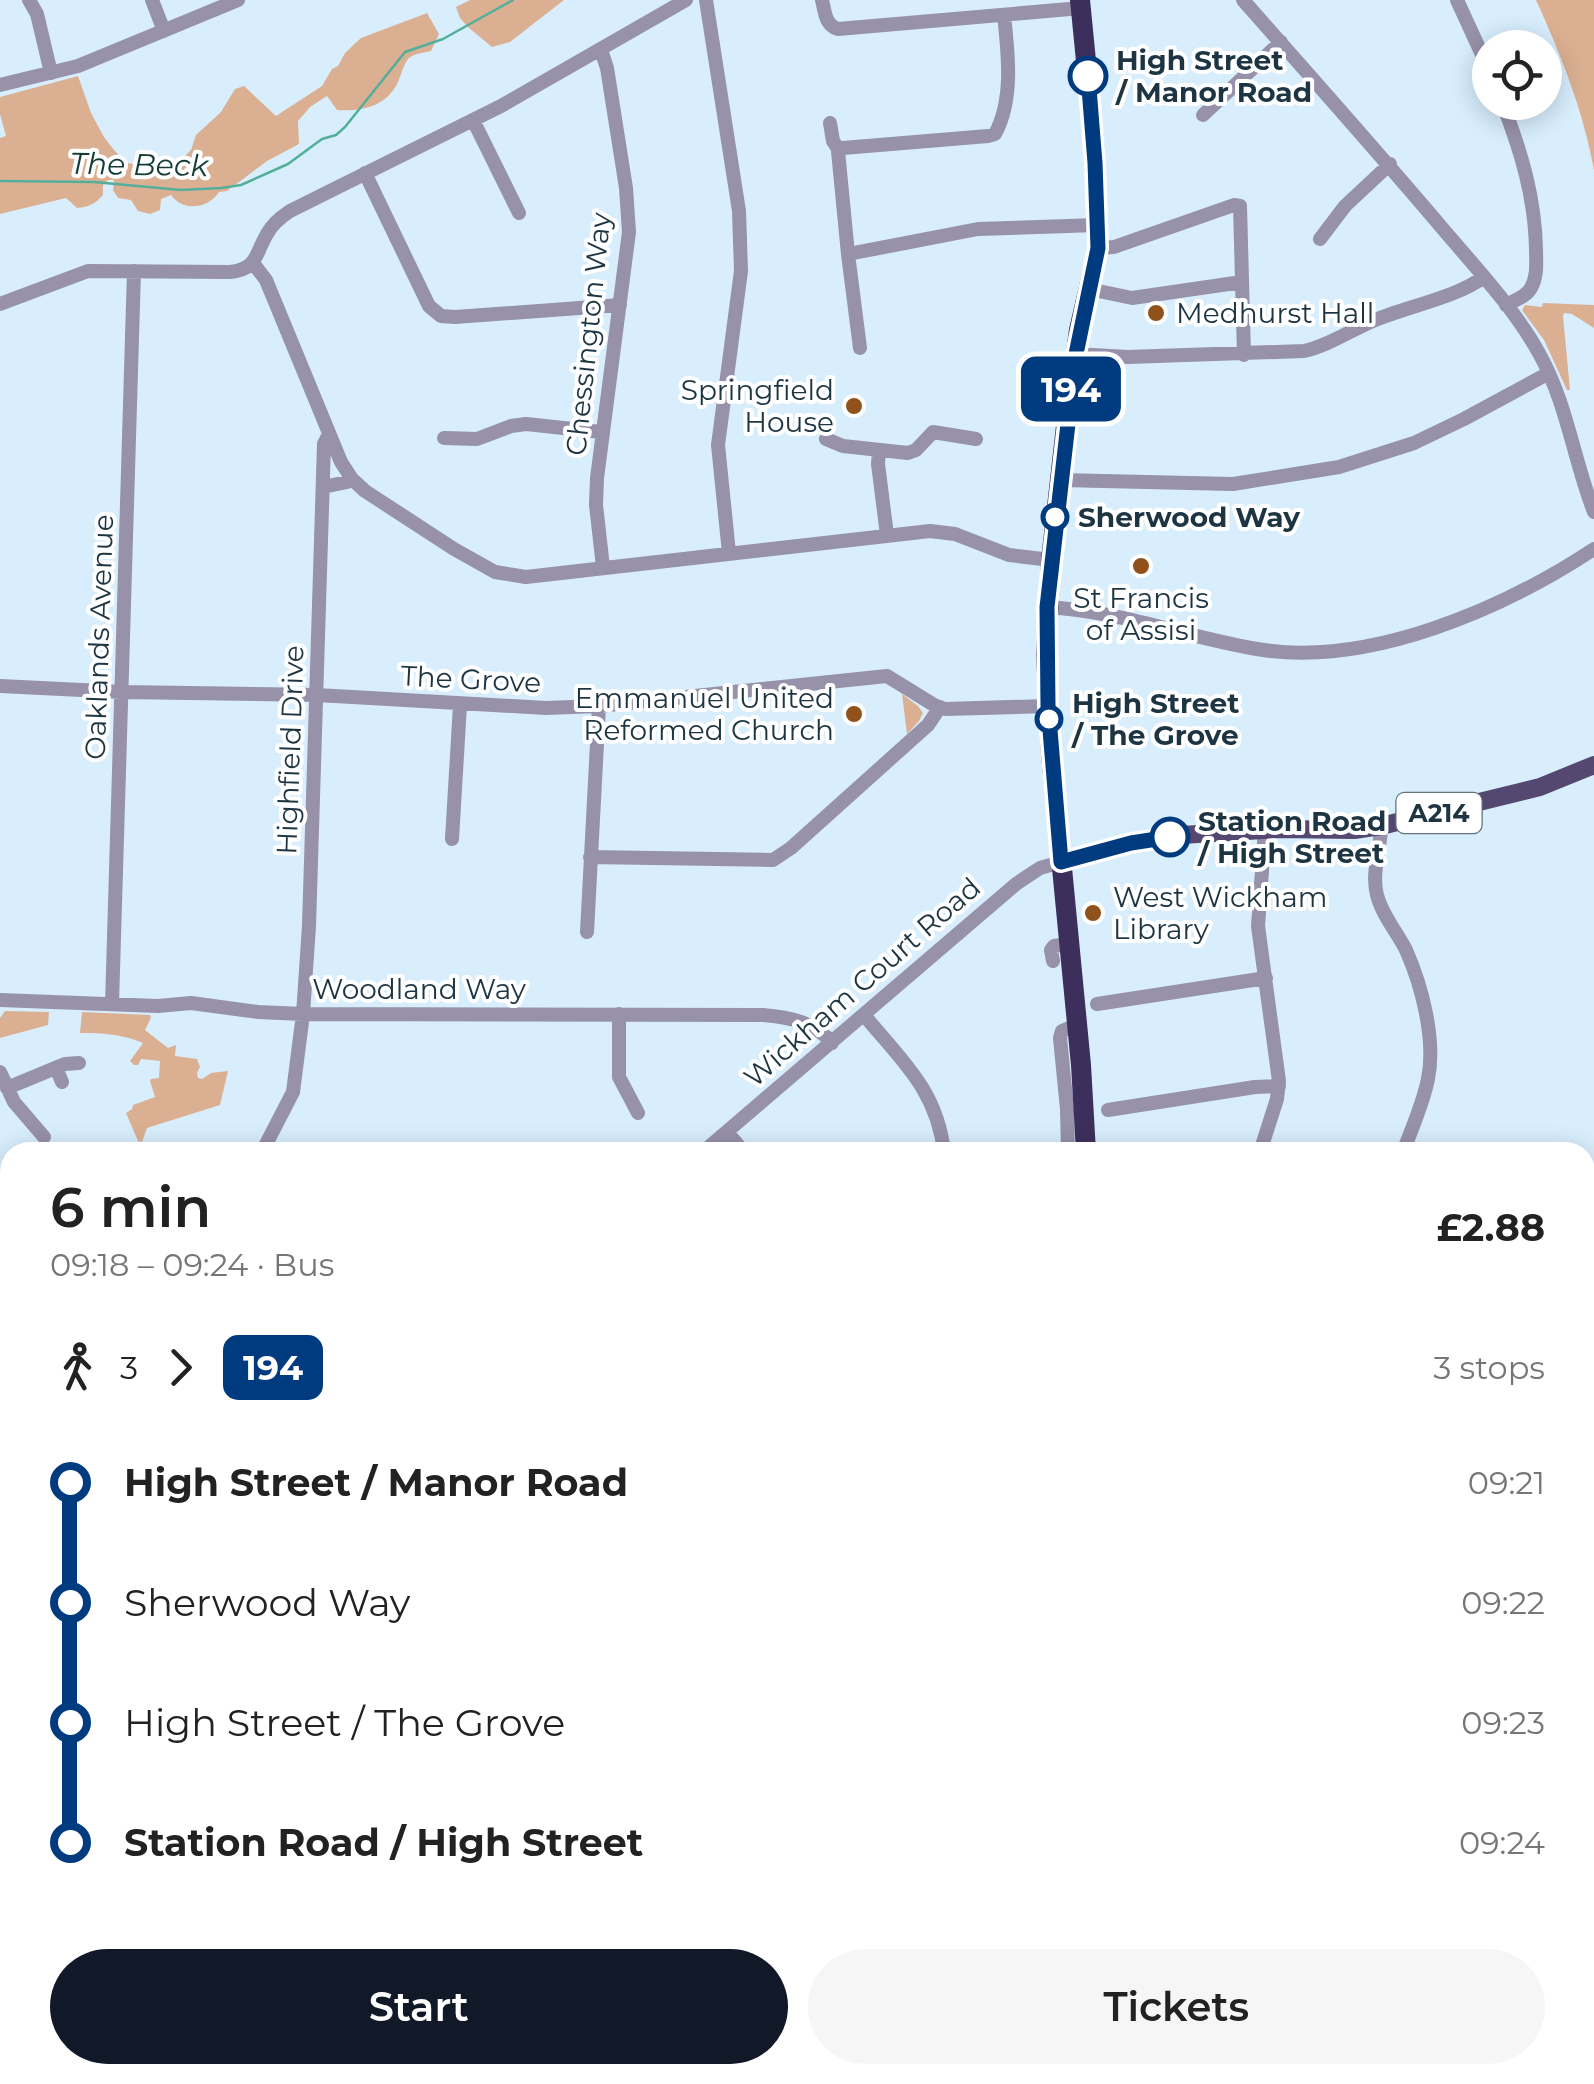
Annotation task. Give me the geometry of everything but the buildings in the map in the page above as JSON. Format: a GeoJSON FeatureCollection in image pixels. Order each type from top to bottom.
{"type":"FeatureCollection","features":[{"type":"Feature","properties":{"kind":"highway"},"geometry":{"type":"LineString","coordinates":[[1080,1140],[1078,1026],[1048,706],[1047,607],[1076,354],[1098,248],[1094,142],[1081,4]]}},
{"type":"Feature","properties":{"kind":"main road","name":"A214"},"geometry":{"type":"LineString","coordinates":[[1061,862],[1144,840],[1197,834],[1381,826],[1540,787],[1594,765]]}},
{"type":"Feature","properties":{"kind":"street"},"geometry":{"type":"LineString","coordinates":[[30,0],[51,73]]}},
{"type":"Feature","properties":{"kind":"street"},"geometry":{"type":"LineString","coordinates":[[152,0],[164,30]]}},
{"type":"Feature","properties":{"kind":"street"},"geometry":{"type":"LineString","coordinates":[[0,84],[88,63],[238,0]]}},
{"type":"Feature","properties":{"kind":"street"},"geometry":{"type":"LineString","coordinates":[[0,304],[81,272],[244,270],[272,226],[283,216],[473,120],[686,0]]}},
{"type":"Feature","properties":{"kind":"street"},"geometry":{"type":"LineString","coordinates":[[706,0],[742,245],[718,446],[729,553]]}},
{"type":"Feature","properties":{"kind":"street"},"geometry":{"type":"LineString","coordinates":[[822,0],[827,20],[838,29],[1004,15],[1081,4]]}},
{"type":"Feature","properties":{"kind":"street"},"geometry":{"type":"LineString","coordinates":[[1243,0],[1390,164],[1531,340],[1549,373],[1594,512]]}},
{"type":"Feature","properties":{"kind":"street"},"geometry":{"type":"LineString","coordinates":[[1458,0],[1472,32]]}},
{"type":"Feature","properties":{"kind":"street"},"geometry":{"type":"LineString","coordinates":[[838,150],[994,134],[1008,81],[1004,15]]}},
{"type":"Feature","properties":{"kind":"street"},"geometry":{"type":"LineString","coordinates":[[1203,114],[1281,42]]}},
{"type":"Feature","properties":{"kind":"street","name":"Chessington Way"},"geometry":{"type":"LineString","coordinates":[[601,50],[608,71],[628,205],[628,243],[596,495],[603,567]]}},
{"type":"Feature","properties":{"kind":"street"},"geometry":{"type":"LineString","coordinates":[[473,120],[519,213]]}},
{"type":"Feature","properties":{"kind":"street"},"geometry":{"type":"LineString","coordinates":[[1506,306],[1529,292],[1536,266],[1529,184],[1509,120]]}},
{"type":"Feature","properties":{"kind":"street"},"geometry":{"type":"LineString","coordinates":[[830,124],[838,150],[860,348]]}},
{"type":"Feature","properties":{"kind":"street"},"geometry":{"type":"LineString","coordinates":[[1320,239],[1344,206],[1390,164]]}},
{"type":"Feature","properties":{"kind":"street"},"geometry":{"type":"LineString","coordinates":[[365,173],[429,306],[441,316],[620,305]]}},
{"type":"Feature","properties":{"kind":"street"},"geometry":{"type":"LineString","coordinates":[[1098,248],[1114,247],[1240,206],[1244,355]]}},
{"type":"Feature","properties":{"kind":"street"},"geometry":{"type":"LineString","coordinates":[[848,254],[978,229],[1097,225]]}},
{"type":"Feature","properties":{"kind":"street"},"geometry":{"type":"LineString","coordinates":[[252,263],[262,273],[273,296],[342,466],[352,479],[373,497],[495,572],[516,576],[930,531],[946,532],[1009,555],[1051,560]]}},
{"type":"Feature","properties":{"kind":"street","name":"Oaklands Avenue"},"geometry":{"type":"LineString","coordinates":[[112,1004],[134,271]]}},
{"type":"Feature","properties":{"kind":"street"},"geometry":{"type":"LineString","coordinates":[[1076,354],[1128,358],[1310,350],[1484,277]]}},
{"type":"Feature","properties":{"kind":"street"},"geometry":{"type":"LineString","coordinates":[[1089,289],[1132,298],[1242,282]]}},
{"type":"Feature","properties":{"kind":"street"},"geometry":{"type":"LineString","coordinates":[[1060,480],[1233,484],[1339,467],[1414,442],[1549,373]]}},
{"type":"Feature","properties":{"kind":"street"},"geometry":{"type":"LineString","coordinates":[[444,438],[477,439],[526,424],[601,432]]}},
{"type":"Feature","properties":{"kind":"street"},"geometry":{"type":"LineString","coordinates":[[826,439],[843,446],[912,452],[932,432],[976,439]]}},
{"type":"Feature","properties":{"kind":"street","name":"Highfield Drive"},"geometry":{"type":"LineString","coordinates":[[267,1142],[293,1092],[303,1014],[324,441],[329,434]]}},
{"type":"Feature","properties":{"kind":"street"},"geometry":{"type":"LineString","coordinates":[[879,450],[887,535]]}},
{"type":"Feature","properties":{"kind":"street"},"geometry":{"type":"LineString","coordinates":[[323,487],[352,479]]}},
{"type":"Feature","properties":{"kind":"street"},"geometry":{"type":"LineString","coordinates":[[1047,607],[1117,616],[1266,650],[1335,652],[1404,637],[1449,622],[1529,588],[1594,549]]}},
{"type":"Feature","properties":{"kind":"street","name":"The Grove"},"geometry":{"type":"LineString","coordinates":[[0,686],[317,695],[538,708],[599,706],[887,676],[940,708]]}},
{"type":"Feature","properties":{"kind":"street"},"geometry":{"type":"LineString","coordinates":[[452,839],[460,705]]}},
{"type":"Feature","properties":{"kind":"street"},"geometry":{"type":"LineString","coordinates":[[587,932],[599,706]]}},
{"type":"Feature","properties":{"kind":"street"},"geometry":{"type":"LineString","coordinates":[[590,857],[772,860],[928,724],[940,708],[1048,706]]}},
{"type":"Feature","properties":{"kind":"street"},"geometry":{"type":"LineString","coordinates":[[1381,826],[1376,891],[1405,948],[1419,989],[1431,1046],[1426,1090],[1407,1142]]}},
{"type":"Feature","properties":{"kind":"street"},"geometry":{"type":"LineString","coordinates":[[1263,1142],[1279,1086],[1258,920],[1264,830]]}},
{"type":"Feature","properties":{"kind":"street","name":"Wickham Court Road"},"geometry":{"type":"LineString","coordinates":[[715,1142],[1016,884],[1040,868],[1061,862]]}},
{"type":"Feature","properties":{"kind":"street"},"geometry":{"type":"LineString","coordinates":[[1053,961],[1052,948],[1069,944]]}},
{"type":"Feature","properties":{"kind":"street"},"geometry":{"type":"LineString","coordinates":[[1097,1004],[1266,978]]}},
{"type":"Feature","properties":{"kind":"street","name":"Woodland Way"},"geometry":{"type":"LineString","coordinates":[[0,1000],[196,1004],[303,1014],[742,1014],[780,1016],[812,1026],[832,1042]]}},
{"type":"Feature","properties":{"kind":"street"},"geometry":{"type":"LineString","coordinates":[[619,1014],[619,1077],[638,1113]]}},
{"type":"Feature","properties":{"kind":"street"},"geometry":{"type":"LineString","coordinates":[[864,1016],[929,1097],[942,1142]]}},
{"type":"Feature","properties":{"kind":"street"},"geometry":{"type":"LineString","coordinates":[[7,1088],[59,1075],[79,1063]]}},
{"type":"Feature","properties":{"kind":"street"},"geometry":{"type":"LineString","coordinates":[[0,1072],[19,1108],[44,1138]]}},
{"type":"Feature","properties":{"kind":"street"},"geometry":{"type":"LineString","coordinates":[[1108,1110],[1279,1086]]}},
{"type":"Feature","properties":{"kind":"street"},"geometry":{"type":"LineString","coordinates":[[727,1132],[736,1142]]}},
{"type":"Feature","properties":{"kind":"shaded area"},"geometry":{"type":"Polygon","coordinates":[[[470,0],[564,0],[510,42],[492,47],[460,18],[456,7],[470,0]]]}},
{"type":"Feature","properties":{"kind":"shaded area"},"geometry":{"type":"Polygon","coordinates":[[[1536,0],[1594,0],[1594,170],[1562,62],[1562,30],[1549,30],[1536,0]]]}},
{"type":"Feature","properties":{"kind":"shaded area"},"geometry":{"type":"Polygon","coordinates":[[[427,13],[439,34],[431,51],[408,59],[387,97],[373,106],[337,110],[327,96],[298,121],[299,144],[267,161],[209,202],[189,206],[171,195],[161,199],[160,210],[150,214],[138,211],[131,200],[118,198],[113,190],[114,180],[108,180],[103,185],[103,195],[88,206],[77,208],[66,198],[0,214],[0,138],[6,136],[0,97],[78,76],[104,137],[127,163],[151,167],[173,164],[191,150],[196,135],[221,112],[235,89],[244,86],[276,116],[322,86],[361,38],[427,13]]]}},
{"type":"Feature","properties":{"kind":"shaded area"},"geometry":{"type":"Polygon","coordinates":[[[1543,303],[1594,305],[1594,328],[1572,314],[1563,316],[1570,390],[1544,340],[1522,310],[1525,305],[1542,307],[1543,303]]]}},
{"type":"Feature","properties":{"kind":"shaded area"},"geometry":{"type":"Polygon","coordinates":[[[902,694],[923,713],[907,734],[902,694]]]}},
{"type":"Feature","properties":{"kind":"shaded area"},"geometry":{"type":"Polygon","coordinates":[[[5,1011],[49,1012],[48,1025],[0,1038],[0,1018],[5,1011]]]}},
{"type":"Feature","properties":{"kind":"shaded area"},"geometry":{"type":"Polygon","coordinates":[[[82,1012],[150,1015],[145,1030],[168,1048],[176,1045],[175,1056],[197,1059],[198,1078],[228,1071],[220,1105],[147,1128],[142,1142],[138,1141],[126,1113],[133,1105],[155,1097],[150,1081],[159,1078],[160,1061],[141,1059],[134,1065],[130,1061],[143,1043],[112,1035],[80,1033],[82,1012]]]}},
{"type":"Feature","properties":{"kind":"waterway","name":"The Beck"},"geometry":{"type":"LineString","coordinates":[[0,181],[94,182],[181,190],[241,185],[288,164],[322,139],[336,135],[405,52],[443,39],[513,0]]}},
{"type":"Feature","properties":{"kind":"bus line","name":"194"},"geometry":{"type":"LineString","coordinates":[[1088,76],[1098,248],[1076,354],[1047,607],[1048,706],[1061,862],[1170,837]]}},
{"type":"Feature","properties":{"kind":"place","name":"High Street / Manor Road"},"geometry":{"type":"Point","coordinates":[1088,76]}},
{"type":"Feature","properties":{"kind":"place","name":"Medhurst Hall"},"geometry":{"type":"Point","coordinates":[1156,313]}},
{"type":"Feature","properties":{"kind":"place","name":"Springfield House"},"geometry":{"type":"Point","coordinates":[854,406]}},
{"type":"Feature","properties":{"kind":"place","name":"Sherwood Way"},"geometry":{"type":"Point","coordinates":[1055,517]}},
{"type":"Feature","properties":{"kind":"place","name":"St Francis of Assisi"},"geometry":{"type":"Point","coordinates":[1141,566]}},
{"type":"Feature","properties":{"kind":"place","name":"Emmanuel United Reformed Church"},"geometry":{"type":"Point","coordinates":[854,714]}},
{"type":"Feature","properties":{"kind":"place","name":"High Street / The Grove"},"geometry":{"type":"Point","coordinates":[1049,719]}},
{"type":"Feature","properties":{"kind":"place","name":"Station Road / High Street"},"geometry":{"type":"Point","coordinates":[1170,837]}},
{"type":"Feature","properties":{"kind":"place","name":"West Wickham Library"},"geometry":{"type":"Point","coordinates":[1093,913]}}]}
